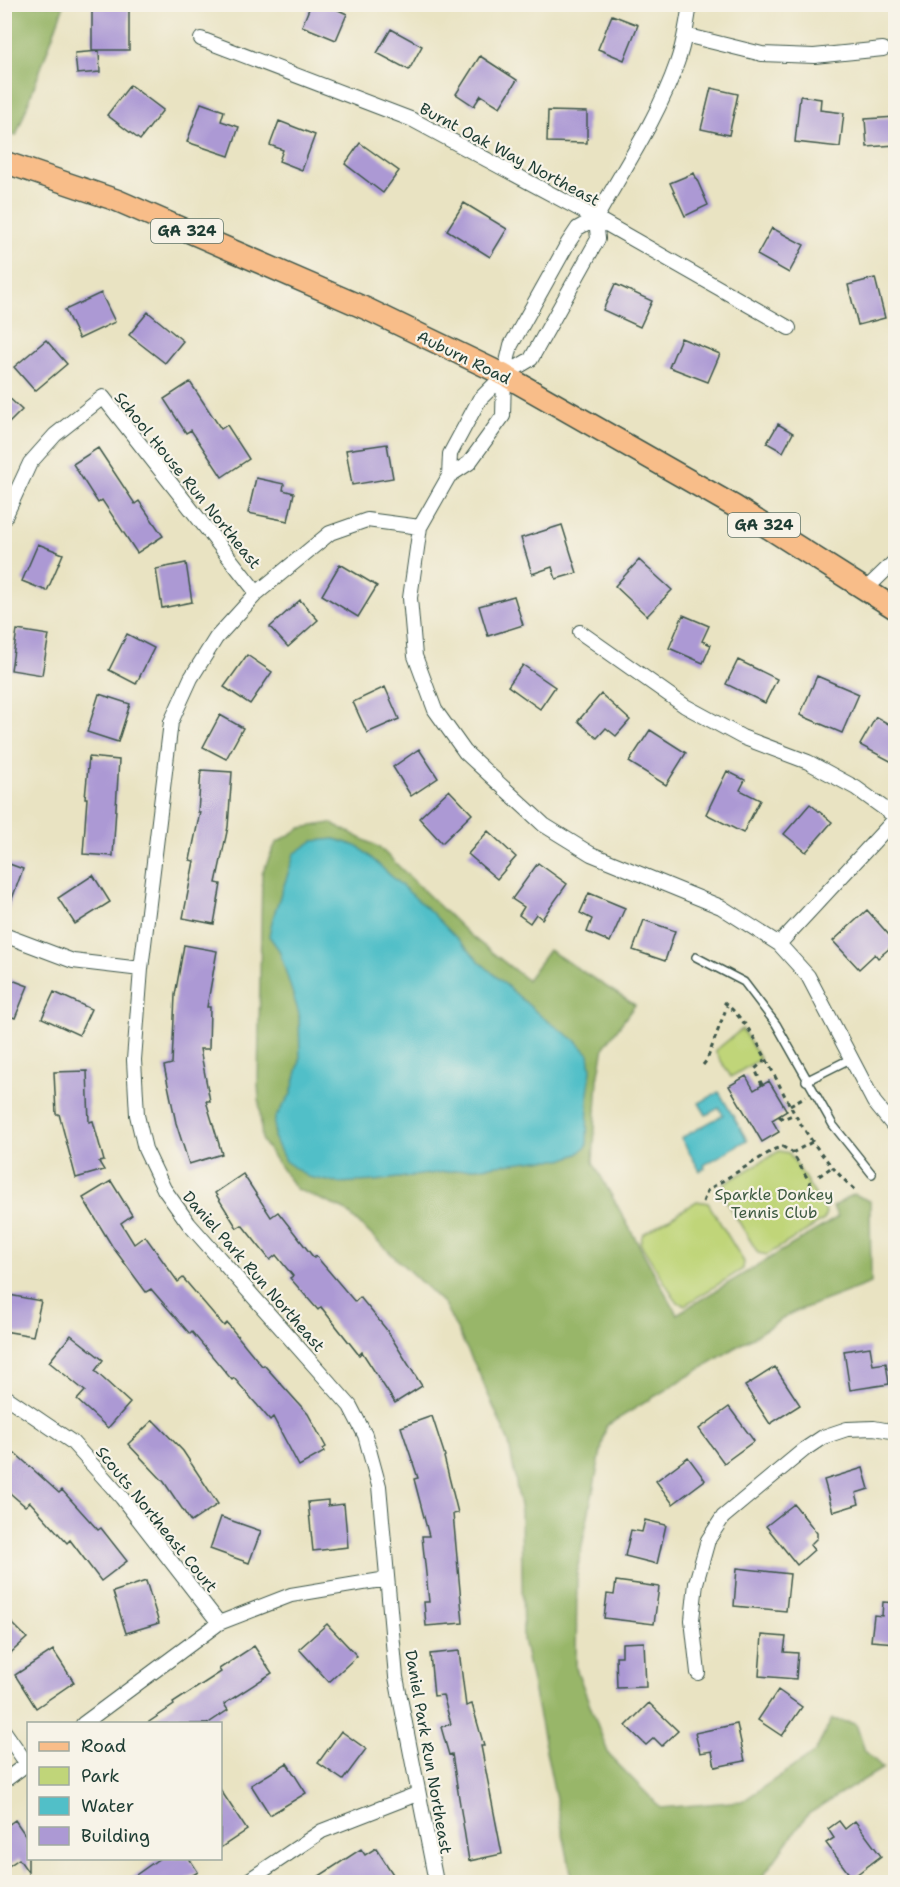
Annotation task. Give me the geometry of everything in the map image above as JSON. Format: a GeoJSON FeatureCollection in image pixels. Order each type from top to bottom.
{"type":"FeatureCollection","features":[{"type":"Feature","properties":{"kind":"main road","name":"Auburn Road"},"geometry":{"type":"LineString","coordinates":[[4,162],[116,200],[367,309],[504,375],[734,506],[896,609]]}},
{"type":"Feature","properties":{"kind":"street"},"geometry":{"type":"LineString","coordinates":[[449,476],[470,463],[503,416],[504,375],[511,345],[568,243],[578,228],[596,218],[657,110],[677,64],[690,4]]}},
{"type":"Feature","properties":{"kind":"street"},"geometry":{"type":"LineString","coordinates":[[685,35],[762,54],[814,56],[883,50]]}},
{"type":"Feature","properties":{"kind":"street","name":"Burnt Oak Way Northeast"},"geometry":{"type":"LineString","coordinates":[[201,39],[413,120],[596,218],[789,328]]}},
{"type":"Feature","properties":{"kind":"street"},"geometry":{"type":"LineString","coordinates":[[596,218],[598,239],[531,358],[504,375],[479,400],[450,454],[449,476],[420,526],[410,598],[415,656],[435,710],[465,752],[544,825],[591,854],[721,907],[779,944],[808,976],[849,1059],[874,1102],[896,1129]]}},
{"type":"Feature","properties":{"kind":"street","name":"School House Run Northeast"},"geometry":{"type":"LineString","coordinates":[[4,519],[30,463],[55,435],[103,397],[257,593]]}},
{"type":"Feature","properties":{"kind":"street","name":"Daniel Park Run Northeast"},"geometry":{"type":"LineString","coordinates":[[420,526],[367,520],[330,533],[257,593],[216,638],[191,678],[171,722],[141,969],[134,1059],[137,1115],[144,1149],[164,1189],[189,1224],[350,1406],[365,1435],[379,1486],[396,1677],[436,1882]]}},
{"type":"Feature","properties":{"kind":"street"},"geometry":{"type":"LineString","coordinates":[[865,590],[896,560]]}},
{"type":"Feature","properties":{"kind":"street"},"geometry":{"type":"LineString","coordinates":[[580,632],[685,706],[742,737],[828,772],[856,788],[896,817],[779,944]]}},
{"type":"Feature","properties":{"kind":"street"},"geometry":{"type":"LineString","coordinates":[[4,935],[73,961],[141,969]]}},
{"type":"Feature","properties":{"kind":"street","name":"Scouts Northeast Court"},"geometry":{"type":"LineString","coordinates":[[6,1397],[72,1442],[122,1498],[219,1623]]}},
{"type":"Feature","properties":{"kind":"street"},"geometry":{"type":"LineString","coordinates":[[698,1673],[692,1620],[696,1583],[708,1540],[723,1517],[805,1449],[823,1437],[847,1430],[874,1428],[896,1432]]}},
{"type":"Feature","properties":{"kind":"street"},"geometry":{"type":"LineString","coordinates":[[85,1722],[219,1623],[291,1595],[387,1579]]}},
{"type":"Feature","properties":{"kind":"street"},"geometry":{"type":"LineString","coordinates":[[4,1731],[27,1763]]}},
{"type":"Feature","properties":{"kind":"street"},"geometry":{"type":"LineString","coordinates":[[4,1781],[27,1765]]}},
{"type":"Feature","properties":{"kind":"street"},"geometry":{"type":"LineString","coordinates":[[246,1882],[322,1831],[417,1794]]}},
{"type":"Feature","properties":{"kind":"lane"},"geometry":{"type":"LineString","coordinates":[[696,957],[744,982],[776,1024],[806,1081],[833,1125],[872,1174]]}},
{"type":"Feature","properties":{"kind":"lane"},"geometry":{"type":"LineString","coordinates":[[806,1081],[849,1059]]}},
{"type":"Feature","properties":{"kind":"path"},"geometry":{"type":"LineString","coordinates":[[703,1065],[707,1060],[726,1003],[744,1024],[766,1059],[812,1142],[832,1167],[857,1192]]}},
{"type":"Feature","properties":{"kind":"path"},"geometry":{"type":"LineString","coordinates":[[762,1085],[755,1071],[757,1063],[766,1059]]}},
{"type":"Feature","properties":{"kind":"path"},"geometry":{"type":"LineString","coordinates":[[790,1105],[813,1092]]}},
{"type":"Feature","properties":{"kind":"path"},"geometry":{"type":"LineString","coordinates":[[779,1116],[783,1119],[795,1114]]}},
{"type":"Feature","properties":{"kind":"path"},"geometry":{"type":"LineString","coordinates":[[792,1153],[812,1142]]}},
{"type":"Feature","properties":{"kind":"path"},"geometry":{"type":"LineString","coordinates":[[703,1202],[707,1191],[775,1149],[783,1147],[792,1153],[816,1193]]}},
{"type":"Feature","properties":{"kind":"path"},"geometry":{"type":"LineString","coordinates":[[819,1176],[832,1167]]}},
{"type":"Feature","properties":{"kind":"green space"},"geometry":{"type":"Polygon","coordinates":[[[4,5],[64,5],[16,136],[5,132],[4,5]]]}},
{"type":"Feature","properties":{"kind":"green space"},"geometry":{"type":"Polygon","coordinates":[[[331,823],[380,848],[466,932],[527,980],[549,950],[635,1005],[604,1047],[598,1079],[593,1162],[677,1314],[838,1217],[833,1207],[853,1194],[870,1201],[871,1283],[794,1312],[606,1426],[577,1571],[576,1668],[609,1755],[661,1808],[743,1801],[815,1752],[832,1719],[856,1724],[865,1751],[883,1768],[808,1814],[759,1882],[573,1882],[523,1639],[521,1512],[509,1443],[478,1371],[444,1304],[345,1210],[296,1189],[262,1141],[258,1084],[262,874],[276,843],[301,828],[331,823]]]}},
{"type":"Feature","properties":{"kind":"green space"},"geometry":{"type":"Polygon","coordinates":[[[742,1029],[760,1059],[731,1077],[715,1051],[742,1029]]]}},
{"type":"Feature","properties":{"kind":"green space","name":"Sparkle Donkey Tennis Club"},"geometry":{"type":"Polygon","coordinates":[[[779,1151],[789,1153],[826,1212],[824,1220],[767,1255],[758,1253],[722,1194],[724,1184],[779,1151]]]}},
{"type":"Feature","properties":{"kind":"green space","name":"Sparkle Donkey Tennis Club"},"geometry":{"type":"Polygon","coordinates":[[[697,1201],[708,1203],[744,1262],[743,1269],[685,1305],[677,1302],[640,1243],[643,1234],[697,1201]]]}},
{"type":"Feature","properties":{"kind":"water"},"geometry":{"type":"Polygon","coordinates":[[[335,839],[359,847],[431,912],[480,962],[542,1017],[575,1040],[589,1054],[591,1070],[587,1146],[578,1154],[562,1160],[537,1160],[375,1181],[338,1183],[308,1177],[285,1161],[274,1137],[275,1118],[291,1094],[300,1060],[299,1014],[279,950],[269,936],[294,854],[313,841],[335,839]]]}},
{"type":"Feature","properties":{"kind":"water"},"geometry":{"type":"Polygon","coordinates":[[[719,1092],[747,1140],[704,1165],[705,1168],[700,1171],[681,1138],[723,1115],[719,1108],[706,1115],[699,1103],[719,1092]]]}},
{"type":"Feature","properties":{"kind":"building"},"geometry":{"type":"Polygon","coordinates":[[[311,4],[325,4],[347,14],[336,40],[302,26],[311,4]]]}},
{"type":"Feature","properties":{"kind":"building"},"geometry":{"type":"Polygon","coordinates":[[[92,6],[129,6],[129,50],[92,50],[92,6]]]}},
{"type":"Feature","properties":{"kind":"building"},"geometry":{"type":"Polygon","coordinates":[[[612,15],[638,25],[624,60],[598,49],[612,15]]]}},
{"type":"Feature","properties":{"kind":"building"},"geometry":{"type":"Polygon","coordinates":[[[391,29],[422,46],[409,70],[377,53],[391,29]]]}},
{"type":"Feature","properties":{"kind":"building"},"geometry":{"type":"Polygon","coordinates":[[[99,51],[100,72],[77,74],[75,53],[99,51]]]}},
{"type":"Feature","properties":{"kind":"building"},"geometry":{"type":"Polygon","coordinates":[[[480,56],[517,80],[500,107],[481,95],[474,106],[456,94],[480,56]]]}},
{"type":"Feature","properties":{"kind":"building"},"geometry":{"type":"Polygon","coordinates":[[[130,85],[163,110],[140,140],[107,115],[130,85]]]}},
{"type":"Feature","properties":{"kind":"building"},"geometry":{"type":"Polygon","coordinates":[[[711,88],[738,94],[729,135],[701,129],[711,88]]]}},
{"type":"Feature","properties":{"kind":"building"},"geometry":{"type":"Polygon","coordinates":[[[800,96],[821,99],[820,110],[844,113],[840,147],[795,142],[800,96]]]}},
{"type":"Feature","properties":{"kind":"building"},"geometry":{"type":"Polygon","coordinates":[[[201,103],[224,111],[221,121],[239,127],[229,156],[187,142],[201,103]]]}},
{"type":"Feature","properties":{"kind":"building"},"geometry":{"type":"Polygon","coordinates":[[[548,111],[587,112],[587,143],[547,142],[548,111]]]}},
{"type":"Feature","properties":{"kind":"building"},"geometry":{"type":"Polygon","coordinates":[[[896,117],[896,145],[867,147],[865,119],[896,117]]]}},
{"type":"Feature","properties":{"kind":"building"},"geometry":{"type":"Polygon","coordinates":[[[279,121],[315,135],[302,170],[279,161],[283,150],[270,145],[279,121]]]}},
{"type":"Feature","properties":{"kind":"building"},"geometry":{"type":"Polygon","coordinates":[[[360,143],[399,171],[383,193],[345,164],[360,143]]]}},
{"type":"Feature","properties":{"kind":"building"},"geometry":{"type":"Polygon","coordinates":[[[694,173],[708,205],[685,216],[670,183],[694,173]]]}},
{"type":"Feature","properties":{"kind":"building"},"geometry":{"type":"Polygon","coordinates":[[[464,203],[507,229],[490,257],[447,230],[464,203]]]}},
{"type":"Feature","properties":{"kind":"building"},"geometry":{"type":"Polygon","coordinates":[[[772,228],[804,245],[789,273],[757,255],[772,228]]]}},
{"type":"Feature","properties":{"kind":"building"},"geometry":{"type":"Polygon","coordinates":[[[875,278],[885,318],[858,325],[848,285],[875,278]]]}},
{"type":"Feature","properties":{"kind":"building"},"geometry":{"type":"Polygon","coordinates":[[[615,284],[652,301],[640,327],[603,310],[615,284]]]}},
{"type":"Feature","properties":{"kind":"building"},"geometry":{"type":"Polygon","coordinates":[[[101,293],[115,322],[79,339],[65,310],[101,293]]]}},
{"type":"Feature","properties":{"kind":"building"},"geometry":{"type":"Polygon","coordinates":[[[148,312],[183,341],[165,363],[129,335],[148,312]]]}},
{"type":"Feature","properties":{"kind":"building"},"geometry":{"type":"Polygon","coordinates":[[[681,338],[720,354],[708,382],[669,367],[681,338]]]}},
{"type":"Feature","properties":{"kind":"building"},"geometry":{"type":"Polygon","coordinates":[[[46,340],[67,364],[35,391],[14,367],[46,340]]]}},
{"type":"Feature","properties":{"kind":"building"},"geometry":{"type":"Polygon","coordinates":[[[190,382],[221,429],[227,425],[249,459],[222,477],[191,430],[186,433],[164,399],[190,382]]]}},
{"type":"Feature","properties":{"kind":"building"},"geometry":{"type":"Polygon","coordinates":[[[4,393],[22,410],[4,428],[4,393]]]}},
{"type":"Feature","properties":{"kind":"building"},"geometry":{"type":"Polygon","coordinates":[[[778,424],[793,433],[783,452],[767,443],[778,424]]]}},
{"type":"Feature","properties":{"kind":"building"},"geometry":{"type":"Polygon","coordinates":[[[387,444],[393,478],[352,485],[346,450],[387,444]]]}},
{"type":"Feature","properties":{"kind":"building"},"geometry":{"type":"Polygon","coordinates":[[[98,448],[135,504],[139,501],[163,536],[137,553],[102,500],[98,503],[73,464],[98,448]]]}},
{"type":"Feature","properties":{"kind":"building"},"geometry":{"type":"Polygon","coordinates":[[[256,478],[284,484],[283,490],[294,493],[288,521],[248,513],[256,478]]]}},
{"type":"Feature","properties":{"kind":"building"},"geometry":{"type":"Polygon","coordinates":[[[562,525],[577,573],[556,579],[552,567],[532,574],[521,538],[562,525]]]}},
{"type":"Feature","properties":{"kind":"building"},"geometry":{"type":"Polygon","coordinates":[[[38,544],[63,554],[47,591],[22,581],[38,544]]]}},
{"type":"Feature","properties":{"kind":"building"},"geometry":{"type":"Polygon","coordinates":[[[639,560],[672,590],[647,616],[615,586],[639,560]]]}},
{"type":"Feature","properties":{"kind":"building"},"geometry":{"type":"Polygon","coordinates":[[[186,563],[192,602],[162,608],[156,569],[186,563]]]}},
{"type":"Feature","properties":{"kind":"building"},"geometry":{"type":"Polygon","coordinates":[[[340,564],[377,586],[358,617],[322,595],[340,564]]]}},
{"type":"Feature","properties":{"kind":"building"},"geometry":{"type":"Polygon","coordinates":[[[514,596],[523,625],[488,636],[479,606],[514,596]]]}},
{"type":"Feature","properties":{"kind":"building"},"geometry":{"type":"Polygon","coordinates":[[[300,600],[318,620],[288,647],[270,627],[300,600]]]}},
{"type":"Feature","properties":{"kind":"building"},"geometry":{"type":"Polygon","coordinates":[[[683,615],[709,626],[702,641],[711,645],[703,663],[669,648],[683,615]]]}},
{"type":"Feature","properties":{"kind":"building"},"geometry":{"type":"Polygon","coordinates":[[[17,630],[49,635],[42,675],[11,670],[17,630]]]}},
{"type":"Feature","properties":{"kind":"building"},"geometry":{"type":"Polygon","coordinates":[[[127,634],[154,648],[136,684],[109,670],[127,634]]]}},
{"type":"Feature","properties":{"kind":"building"},"geometry":{"type":"Polygon","coordinates":[[[247,655],[272,672],[250,704],[224,687],[247,655]]]}},
{"type":"Feature","properties":{"kind":"building"},"geometry":{"type":"Polygon","coordinates":[[[738,660],[777,679],[765,703],[726,684],[738,660]]]}},
{"type":"Feature","properties":{"kind":"building"},"geometry":{"type":"Polygon","coordinates":[[[523,665],[555,687],[540,709],[508,686],[523,665]]]}},
{"type":"Feature","properties":{"kind":"building"},"geometry":{"type":"Polygon","coordinates":[[[817,676],[859,694],[842,733],[800,715],[817,676]]]}},
{"type":"Feature","properties":{"kind":"building"},"geometry":{"type":"Polygon","coordinates":[[[385,687],[399,719],[367,733],[353,702],[385,687]]]}},
{"type":"Feature","properties":{"kind":"building"},"geometry":{"type":"Polygon","coordinates":[[[99,694],[130,704],[118,742],[87,732],[99,694]]]}},
{"type":"Feature","properties":{"kind":"building"},"geometry":{"type":"Polygon","coordinates":[[[601,694],[630,720],[616,736],[606,728],[597,738],[578,721],[601,694]]]}},
{"type":"Feature","properties":{"kind":"building"},"geometry":{"type":"Polygon","coordinates":[[[220,715],[243,728],[226,759],[203,747],[220,715]]]}},
{"type":"Feature","properties":{"kind":"building"},"geometry":{"type":"Polygon","coordinates":[[[876,717],[896,728],[896,764],[860,745],[876,717]]]}},
{"type":"Feature","properties":{"kind":"building"},"geometry":{"type":"Polygon","coordinates":[[[650,730],[686,753],[666,785],[629,762],[650,730]]]}},
{"type":"Feature","properties":{"kind":"building"},"geometry":{"type":"Polygon","coordinates":[[[419,749],[438,778],[411,796],[393,767],[419,749]]]}},
{"type":"Feature","properties":{"kind":"building"},"geometry":{"type":"Polygon","coordinates":[[[89,757],[119,760],[113,856],[83,854],[89,757]]]}},
{"type":"Feature","properties":{"kind":"building"},"geometry":{"type":"Polygon","coordinates":[[[201,770],[232,772],[228,827],[216,883],[221,884],[214,924],[183,918],[194,861],[190,860],[200,812],[198,812],[201,770]]]}},
{"type":"Feature","properties":{"kind":"building"},"geometry":{"type":"Polygon","coordinates":[[[727,771],[745,780],[740,790],[760,800],[743,833],[706,814],[727,771]]]}},
{"type":"Feature","properties":{"kind":"building"},"geometry":{"type":"Polygon","coordinates":[[[449,790],[472,814],[442,843],[419,818],[449,790]]]}},
{"type":"Feature","properties":{"kind":"building"},"geometry":{"type":"Polygon","coordinates":[[[810,804],[832,822],[806,852],[784,834],[810,804]]]}},
{"type":"Feature","properties":{"kind":"building"},"geometry":{"type":"Polygon","coordinates":[[[488,831],[516,857],[497,879],[468,854],[488,831]]]}},
{"type":"Feature","properties":{"kind":"building"},"geometry":{"type":"Polygon","coordinates":[[[4,862],[23,869],[6,915],[4,915],[4,862]]]}},
{"type":"Feature","properties":{"kind":"building"},"geometry":{"type":"Polygon","coordinates":[[[538,863],[567,884],[542,919],[536,914],[530,923],[519,915],[524,907],[512,899],[538,863]]]}},
{"type":"Feature","properties":{"kind":"building"},"geometry":{"type":"Polygon","coordinates":[[[93,875],[110,902],[75,924],[58,898],[93,875]]]}},
{"type":"Feature","properties":{"kind":"building"},"geometry":{"type":"Polygon","coordinates":[[[589,893],[625,908],[610,942],[587,932],[592,919],[580,913],[589,893]]]}},
{"type":"Feature","properties":{"kind":"building"},"geometry":{"type":"Polygon","coordinates":[[[867,910],[896,943],[878,958],[875,954],[859,969],[833,941],[867,910]]]}},
{"type":"Feature","properties":{"kind":"building"},"geometry":{"type":"Polygon","coordinates":[[[644,920],[675,931],[665,961],[633,950],[644,920]]]}},
{"type":"Feature","properties":{"kind":"building"},"geometry":{"type":"Polygon","coordinates":[[[184,945],[217,951],[207,1007],[210,1007],[209,1049],[200,1049],[210,1101],[206,1101],[222,1154],[189,1164],[176,1123],[164,1066],[172,1064],[175,995],[184,945]]]}},
{"type":"Feature","properties":{"kind":"building"},"geometry":{"type":"Polygon","coordinates":[[[4,977],[28,986],[15,1018],[4,1014],[4,977]]]}},
{"type":"Feature","properties":{"kind":"building"},"geometry":{"type":"Polygon","coordinates":[[[54,992],[91,1009],[79,1035],[42,1018],[54,992]]]}},
{"type":"Feature","properties":{"kind":"building"},"geometry":{"type":"Polygon","coordinates":[[[87,1071],[89,1122],[93,1121],[104,1161],[99,1162],[104,1170],[76,1178],[59,1114],[56,1114],[54,1072],[87,1071]]]}},
{"type":"Feature","properties":{"kind":"building"},"geometry":{"type":"Polygon","coordinates":[[[746,1076],[754,1090],[769,1081],[787,1111],[772,1120],[779,1132],[762,1142],[729,1086],[746,1076]]]}},
{"type":"Feature","properties":{"kind":"building"},"geometry":{"type":"Polygon","coordinates":[[[243,1174],[271,1217],[278,1212],[314,1258],[316,1256],[355,1302],[360,1297],[386,1329],[422,1386],[395,1403],[362,1352],[359,1355],[321,1307],[318,1310],[290,1278],[293,1276],[276,1255],[270,1260],[242,1225],[237,1228],[215,1193],[243,1174]]]}},
{"type":"Feature","properties":{"kind":"building"},"geometry":{"type":"Polygon","coordinates":[[[111,1181],[132,1215],[121,1223],[134,1244],[145,1236],[178,1282],[183,1278],[224,1326],[227,1323],[262,1366],[264,1365],[308,1414],[326,1447],[323,1449],[324,1452],[299,1466],[273,1417],[270,1420],[151,1289],[146,1292],[112,1246],[83,1198],[111,1181]]]}},
{"type":"Feature","properties":{"kind":"building"},"geometry":{"type":"Polygon","coordinates":[[[4,1294],[41,1301],[33,1336],[4,1331],[4,1294]]]}},
{"type":"Feature","properties":{"kind":"building"},"geometry":{"type":"Polygon","coordinates":[[[71,1335],[103,1360],[95,1371],[130,1403],[108,1428],[77,1400],[85,1391],[49,1362],[71,1335]]]}},
{"type":"Feature","properties":{"kind":"building"},"geometry":{"type":"Polygon","coordinates":[[[870,1347],[873,1365],[886,1363],[889,1384],[850,1390],[844,1351],[870,1347]]]}},
{"type":"Feature","properties":{"kind":"building"},"geometry":{"type":"Polygon","coordinates":[[[775,1367],[800,1405],[770,1424],[745,1386],[775,1367]]]}},
{"type":"Feature","properties":{"kind":"building"},"geometry":{"type":"Polygon","coordinates":[[[729,1407],[754,1441],[724,1463],[699,1429],[729,1407]]]}},
{"type":"Feature","properties":{"kind":"building"},"geometry":{"type":"Polygon","coordinates":[[[432,1416],[445,1456],[458,1513],[453,1514],[463,1623],[426,1626],[424,1602],[429,1602],[422,1536],[429,1536],[414,1479],[418,1478],[401,1427],[432,1416]]]}},
{"type":"Feature","properties":{"kind":"building"},"geometry":{"type":"Polygon","coordinates":[[[153,1420],[183,1451],[218,1504],[191,1522],[164,1482],[128,1444],[153,1420]]]}},
{"type":"Feature","properties":{"kind":"building"},"geometry":{"type":"Polygon","coordinates":[[[15,1453],[59,1493],[62,1490],[98,1530],[101,1528],[127,1561],[101,1581],[70,1540],[67,1543],[30,1502],[25,1506],[4,1488],[4,1465],[15,1453]]]}},
{"type":"Feature","properties":{"kind":"building"},"geometry":{"type":"Polygon","coordinates":[[[688,1457],[705,1480],[673,1504],[656,1481],[688,1457]]]}},
{"type":"Feature","properties":{"kind":"building"},"geometry":{"type":"Polygon","coordinates":[[[863,1468],[869,1489],[856,1493],[859,1504],[833,1512],[824,1480],[863,1468]]]}},
{"type":"Feature","properties":{"kind":"building"},"geometry":{"type":"Polygon","coordinates":[[[328,1500],[328,1506],[344,1504],[348,1547],[313,1551],[308,1502],[328,1500]]]}},
{"type":"Feature","properties":{"kind":"building"},"geometry":{"type":"Polygon","coordinates":[[[794,1504],[817,1533],[817,1538],[810,1545],[814,1550],[797,1565],[766,1526],[794,1504]]]}},
{"type":"Feature","properties":{"kind":"building"},"geometry":{"type":"Polygon","coordinates":[[[221,1517],[261,1531],[249,1563],[210,1549],[221,1517]]]}},
{"type":"Feature","properties":{"kind":"building"},"geometry":{"type":"Polygon","coordinates":[[[645,1520],[666,1525],[657,1564],[625,1556],[631,1530],[642,1532],[645,1520]]]}},
{"type":"Feature","properties":{"kind":"building"},"geometry":{"type":"Polygon","coordinates":[[[737,1568],[790,1574],[786,1611],[734,1606],[737,1568]]]}},
{"type":"Feature","properties":{"kind":"building"},"geometry":{"type":"Polygon","coordinates":[[[146,1581],[159,1623],[126,1633],[113,1592],[146,1581]]]}},
{"type":"Feature","properties":{"kind":"building"},"geometry":{"type":"Polygon","coordinates":[[[616,1581],[659,1587],[654,1624],[604,1618],[607,1594],[614,1595],[616,1581]]]}},
{"type":"Feature","properties":{"kind":"building"},"geometry":{"type":"Polygon","coordinates":[[[883,1602],[896,1603],[896,1643],[871,1641],[874,1615],[882,1616],[883,1602]]]}},
{"type":"Feature","properties":{"kind":"building"},"geometry":{"type":"Polygon","coordinates":[[[4,1615],[27,1638],[4,1659],[4,1615]]]}},
{"type":"Feature","properties":{"kind":"building"},"geometry":{"type":"Polygon","coordinates":[[[327,1624],[357,1656],[329,1682],[299,1649],[327,1624]]]}},
{"type":"Feature","properties":{"kind":"building"},"geometry":{"type":"Polygon","coordinates":[[[762,1635],[786,1637],[784,1652],[798,1653],[796,1679],[759,1676],[762,1635]]]}},
{"type":"Feature","properties":{"kind":"building"},"geometry":{"type":"Polygon","coordinates":[[[644,1642],[646,1687],[617,1688],[616,1656],[622,1656],[622,1643],[644,1642]]]}},
{"type":"Feature","properties":{"kind":"building"},"geometry":{"type":"Polygon","coordinates":[[[254,1646],[272,1673],[224,1704],[228,1710],[210,1722],[149,1722],[174,1705],[173,1703],[221,1672],[219,1669],[254,1646]]]}},
{"type":"Feature","properties":{"kind":"building"},"geometry":{"type":"Polygon","coordinates":[[[53,1650],[74,1682],[36,1708],[15,1675],[53,1650]]]}},
{"type":"Feature","properties":{"kind":"building"},"geometry":{"type":"Polygon","coordinates":[[[459,1651],[466,1706],[472,1704],[484,1746],[481,1746],[502,1854],[469,1861],[452,1754],[449,1755],[441,1727],[451,1724],[443,1695],[434,1696],[430,1654],[459,1651]]]}},
{"type":"Feature","properties":{"kind":"building"},"geometry":{"type":"Polygon","coordinates":[[[778,1690],[802,1707],[782,1736],[758,1720],[778,1690]]]}},
{"type":"Feature","properties":{"kind":"building"},"geometry":{"type":"Polygon","coordinates":[[[649,1703],[678,1731],[662,1746],[654,1738],[646,1745],[626,1726],[649,1703]]]}},
{"type":"Feature","properties":{"kind":"building"},"geometry":{"type":"Polygon","coordinates":[[[737,1724],[745,1761],[715,1767],[712,1751],[700,1753],[695,1733],[737,1724]]]}},
{"type":"Feature","properties":{"kind":"building"},"geometry":{"type":"Polygon","coordinates":[[[341,1731],[366,1749],[343,1780],[318,1763],[341,1731]]]}},
{"type":"Feature","properties":{"kind":"building"},"geometry":{"type":"Polygon","coordinates":[[[287,1763],[306,1793],[270,1815],[251,1785],[287,1763]]]}},
{"type":"Feature","properties":{"kind":"building"},"geometry":{"type":"Polygon","coordinates":[[[222,1792],[247,1830],[222,1847],[222,1792]]]}},
{"type":"Feature","properties":{"kind":"building"},"geometry":{"type":"Polygon","coordinates":[[[15,1820],[27,1838],[28,1872],[19,1859],[4,1869],[4,1828],[15,1820]]]}},
{"type":"Feature","properties":{"kind":"building"},"geometry":{"type":"Polygon","coordinates":[[[839,1821],[845,1829],[855,1821],[881,1856],[852,1878],[826,1843],[834,1838],[828,1829],[839,1821]]]}},
{"type":"Feature","properties":{"kind":"building"},"geometry":{"type":"Polygon","coordinates":[[[376,1848],[398,1882],[310,1882],[361,1849],[365,1855],[376,1848]]]}},
{"type":"Feature","properties":{"kind":"building"},"geometry":{"type":"Polygon","coordinates":[[[157,1860],[190,1860],[198,1872],[182,1882],[126,1882],[157,1860]]]}}]}
